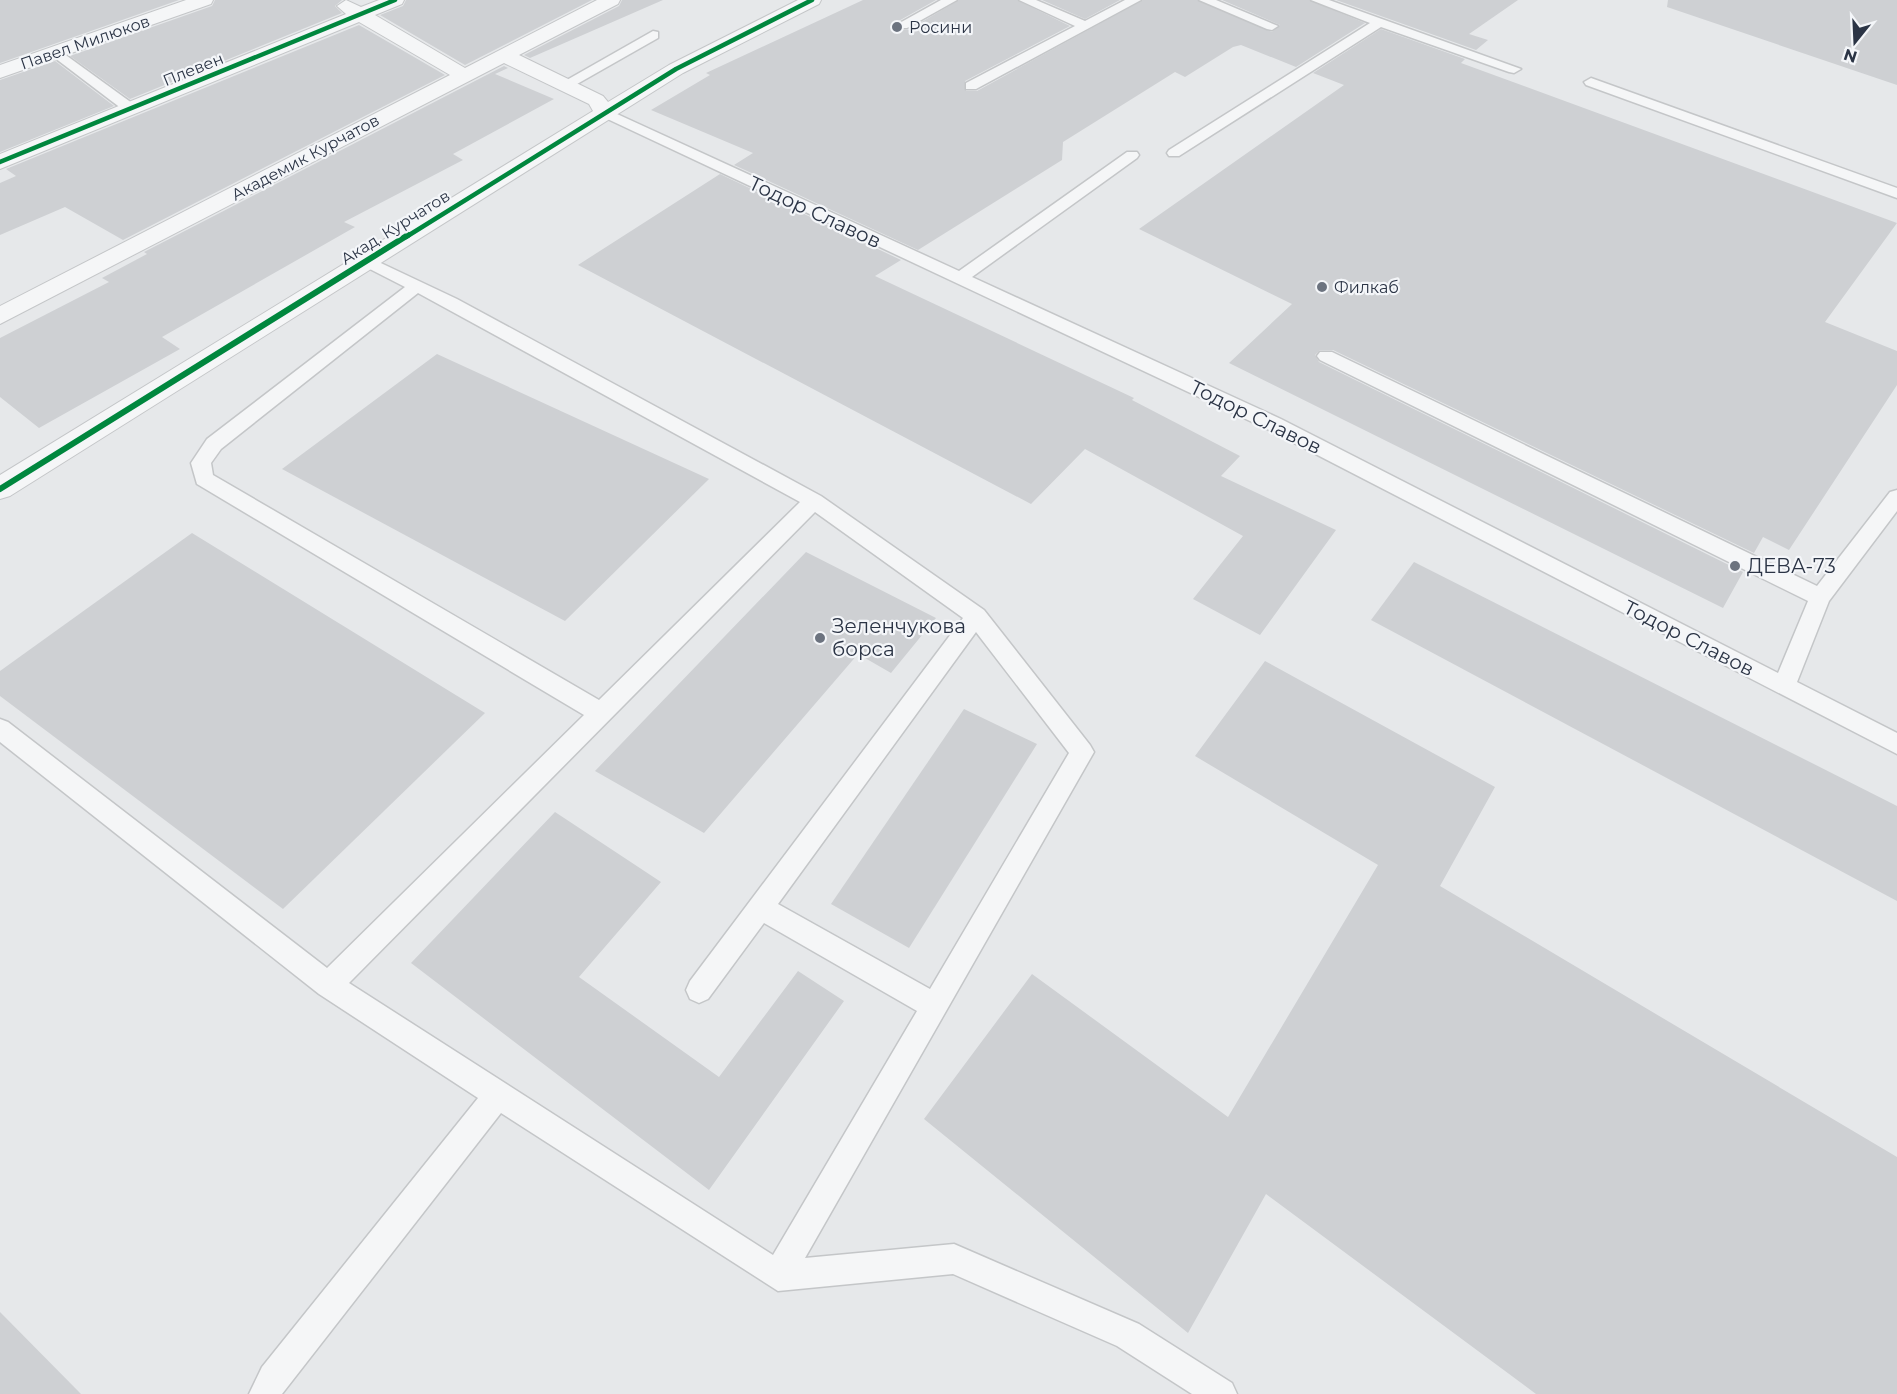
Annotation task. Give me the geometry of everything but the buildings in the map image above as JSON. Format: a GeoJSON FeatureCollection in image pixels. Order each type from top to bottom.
{"type":"FeatureCollection","features":[{"type":"Feature","properties":{"kind":"street","name":"Павел Милюков"},"geometry":{"type":"LineString","coordinates":[[0,72],[204,0]]}},
{"type":"Feature","properties":{"kind":"street"},"geometry":{"type":"LineString","coordinates":[[337,0],[463,75]]}},
{"type":"Feature","properties":{"kind":"street","name":"Плевен"},"geometry":{"type":"LineString","coordinates":[[0,162],[395,0]]}},
{"type":"Feature","properties":{"kind":"street","name":"Академик Курчатов"},"geometry":{"type":"LineString","coordinates":[[0,316],[612,0]]}},
{"type":"Feature","properties":{"kind":"street","name":"Акад. Курчатов"},"geometry":{"type":"LineString","coordinates":[[0,489],[604,112],[676,69],[812,0]]}},
{"type":"Feature","properties":{"kind":"street"},"geometry":{"type":"LineString","coordinates":[[502,55],[596,100],[604,112]]}},
{"type":"Feature","properties":{"kind":"lane"},"geometry":{"type":"LineString","coordinates":[[902,25],[951,0]]}},
{"type":"Feature","properties":{"kind":"lane"},"geometry":{"type":"LineString","coordinates":[[1025,0],[1086,26]]}},
{"type":"Feature","properties":{"kind":"lane"},"geometry":{"type":"LineString","coordinates":[[971,86],[1136,0]]}},
{"type":"Feature","properties":{"kind":"lane"},"geometry":{"type":"LineString","coordinates":[[1205,0],[1272,27]]}},
{"type":"Feature","properties":{"kind":"lane"},"geometry":{"type":"LineString","coordinates":[[1317,0],[1514,69]]}},
{"type":"Feature","properties":{"kind":"lane"},"geometry":{"type":"LineString","coordinates":[[1174,153],[1380,22]]}},
{"type":"Feature","properties":{"kind":"lane"},"geometry":{"type":"LineString","coordinates":[[565,85],[653,35]]}},
{"type":"Feature","properties":{"kind":"lane"},"geometry":{"type":"LineString","coordinates":[[56,52],[132,109]]}},
{"type":"Feature","properties":{"kind":"lane"},"geometry":{"type":"LineString","coordinates":[[1591,82],[1897,193]]}},
{"type":"Feature","properties":{"kind":"lane","name":"Тодор Славов"},"geometry":{"type":"LineString","coordinates":[[604,112],[958,279],[1274,424],[1897,744]]}},
{"type":"Feature","properties":{"kind":"lane"},"geometry":{"type":"LineString","coordinates":[[958,279],[1132,155]]}},
{"type":"Feature","properties":{"kind":"lane"},"geometry":{"type":"LineString","coordinates":[[366,261],[417,286],[814,501],[976,616],[1082,752],[778,1276]]}},
{"type":"Feature","properties":{"kind":"lane"},"geometry":{"type":"LineString","coordinates":[[417,286],[214,444],[201,463],[204,479],[601,713]]}},
{"type":"Feature","properties":{"kind":"lane"},"geometry":{"type":"LineString","coordinates":[[1326,356],[1820,597]]}},
{"type":"Feature","properties":{"kind":"lane"},"geometry":{"type":"LineString","coordinates":[[1784,686],[1820,597],[1897,497]]}},
{"type":"Feature","properties":{"kind":"lane"},"geometry":{"type":"LineString","coordinates":[[328,985],[814,501]]}},
{"type":"Feature","properties":{"kind":"lane"},"geometry":{"type":"LineString","coordinates":[[699,990],[976,616]]}},
{"type":"Feature","properties":{"kind":"lane"},"geometry":{"type":"LineString","coordinates":[[0,729],[328,985],[778,1276],[954,1259],[1128,1335],[1221,1394]]}},
{"type":"Feature","properties":{"kind":"lane"},"geometry":{"type":"LineString","coordinates":[[760,907],[935,1006]]}},
{"type":"Feature","properties":{"kind":"lane"},"geometry":{"type":"LineString","coordinates":[[265,1394],[273,1378],[498,1095]]}},
{"type":"Feature","properties":{"kind":"cycle path"},"geometry":{"type":"LineString","coordinates":[[0,162],[395,0]]}},
{"type":"Feature","properties":{"kind":"cycle path"},"geometry":{"type":"LineString","coordinates":[[0,489],[676,69],[812,0]]}},
{"type":"Feature","properties":{"kind":"place","name":"Росини"},"geometry":{"type":"Point","coordinates":[897,27]}},
{"type":"Feature","properties":{"kind":"place","name":"Филкаб"},"geometry":{"type":"Point","coordinates":[1322,287]}},
{"type":"Feature","properties":{"kind":"place","name":"ДЕВА-73"},"geometry":{"type":"Point","coordinates":[1735,566]}},
{"type":"Feature","properties":{"kind":"place","name":"Зеленчукова борса"},"geometry":{"type":"Point","coordinates":[820,638]}}]}
